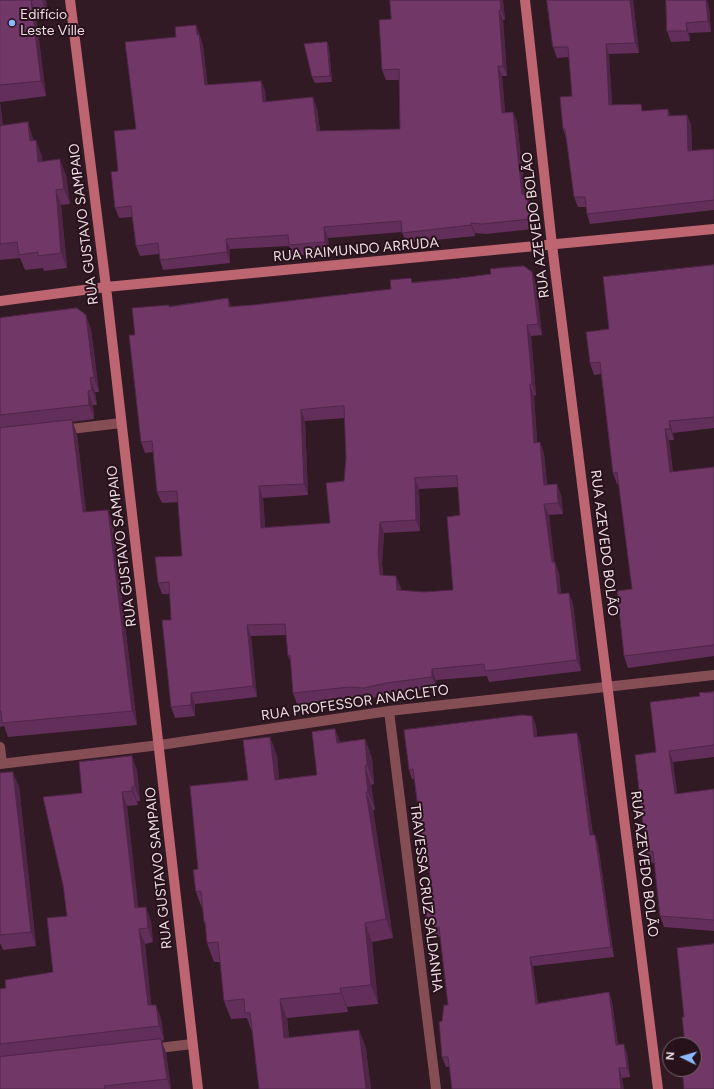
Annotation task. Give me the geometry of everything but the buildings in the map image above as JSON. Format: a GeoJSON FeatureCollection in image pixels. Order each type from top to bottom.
{"type":"FeatureCollection","features":[{"type":"Feature","properties":{"kind":"street","name":"RUA GUSTAVO SAMPAIO"},"geometry":{"type":"LineString","coordinates":[[70,0],[106,287],[160,745],[198,1089]]}},
{"type":"Feature","properties":{"kind":"street","name":"RUA AZEVEDO BOLÃO"},"geometry":{"type":"LineString","coordinates":[[525,0],[552,246],[658,1089]]}},
{"type":"Feature","properties":{"kind":"street","name":"RUA RAIMUNDO ARRUDA"},"geometry":{"type":"LineString","coordinates":[[0,301],[106,287],[552,246],[714,229]]}},
{"type":"Feature","properties":{"kind":"street"},"geometry":{"type":"LineString","coordinates":[[53,431],[121,423]]}},
{"type":"Feature","properties":{"kind":"street","name":"RUA PROFESSOR ANACLETO"},"geometry":{"type":"LineString","coordinates":[[1,764],[160,745],[389,711],[714,675]]}},
{"type":"Feature","properties":{"kind":"street","name":"TRAVESSA CRUZ SALDANHA"},"geometry":{"type":"LineString","coordinates":[[389,711],[436,1089]]}},
{"type":"Feature","properties":{"kind":"street"},"geometry":{"type":"LineString","coordinates":[[0,747],[1,764]]}},
{"type":"Feature","properties":{"kind":"street"},"geometry":{"type":"LineString","coordinates":[[138,1050],[192,1044]]}},
{"type":"Feature","properties":{"kind":"place","name":"Edifício Leste Ville"},"geometry":{"type":"Point","coordinates":[12,23]}}]}
